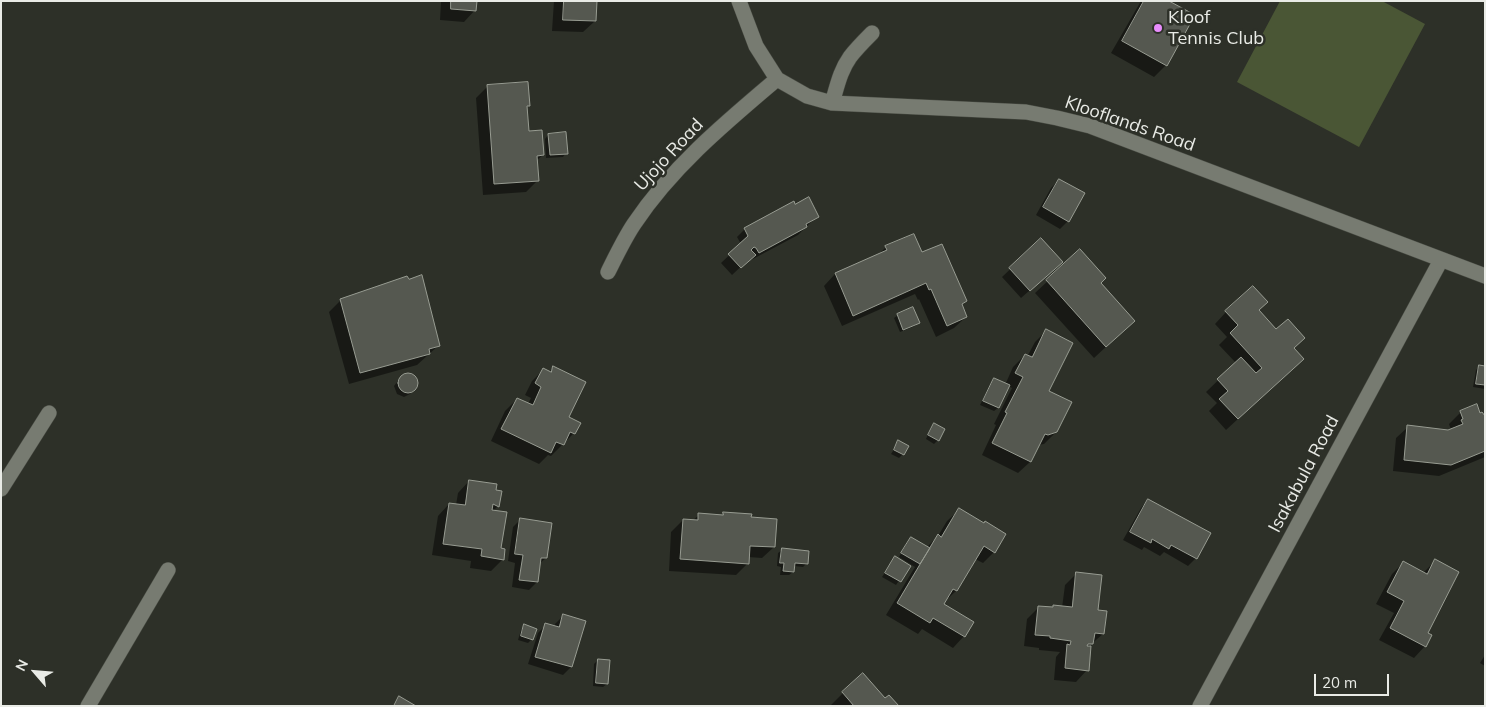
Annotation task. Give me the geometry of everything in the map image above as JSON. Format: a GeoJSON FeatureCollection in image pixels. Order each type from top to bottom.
{"type":"FeatureCollection","features":[{"type":"Feature","properties":{"kind":"street","name":"Klooflands Road"},"geometry":{"type":"LineString","coordinates":[[740,1],[756,46],[777,79],[808,96],[832,103],[1026,112],[1090,126],[1485,276]]}},
{"type":"Feature","properties":{"kind":"street"},"geometry":{"type":"LineString","coordinates":[[832,103],[846,63],[872,33]]}},
{"type":"Feature","properties":{"kind":"street","name":"Ujojo Road"},"geometry":{"type":"LineString","coordinates":[[608,272],[633,225],[658,191],[720,127],[777,79]]}},
{"type":"Feature","properties":{"kind":"street","name":"Isakabula Road"},"geometry":{"type":"LineString","coordinates":[[1200,706],[1440,260]]}},
{"type":"Feature","properties":{"kind":"street"},"geometry":{"type":"LineString","coordinates":[[1,489],[50,413]]}},
{"type":"Feature","properties":{"kind":"street"},"geometry":{"type":"LineString","coordinates":[[88,706],[168,570]]}},
{"type":"Feature","properties":{"kind":"green space"},"geometry":{"type":"Polygon","coordinates":[[[1280,1],[1382,1],[1425,24],[1359,147],[1237,82],[1280,1]]]}},
{"type":"Feature","properties":{"kind":"building"},"geometry":{"type":"Polygon","coordinates":[[[451,1],[477,1],[476,11],[451,9],[451,1]]]}},
{"type":"Feature","properties":{"kind":"building"},"geometry":{"type":"Polygon","coordinates":[[[564,1],[597,1],[596,21],[563,20],[564,1]]]}},
{"type":"Feature","properties":{"kind":"building","name":"Kloof Tennis Club"},"geometry":{"type":"Polygon","coordinates":[[[1144,1],[1169,1],[1195,15],[1167,66],[1122,41],[1144,1]]]}},
{"type":"Feature","properties":{"kind":"building"},"geometry":{"type":"Polygon","coordinates":[[[528,82],[530,106],[527,106],[529,131],[542,130],[544,155],[537,156],[539,181],[494,184],[487,85],[528,82]]]}},
{"type":"Feature","properties":{"kind":"building"},"geometry":{"type":"Polygon","coordinates":[[[566,132],[568,154],[550,155],[548,134],[566,132]]]}},
{"type":"Feature","properties":{"kind":"building"},"geometry":{"type":"Polygon","coordinates":[[[1059,179],[1085,193],[1069,222],[1043,207],[1059,179]]]}},
{"type":"Feature","properties":{"kind":"building"},"geometry":{"type":"Polygon","coordinates":[[[809,197],[819,217],[806,224],[807,227],[759,253],[754,247],[751,250],[756,255],[741,268],[728,254],[748,236],[744,228],[794,201],[795,204],[809,197]]]}},
{"type":"Feature","properties":{"kind":"building"},"geometry":{"type":"Polygon","coordinates":[[[914,234],[922,252],[942,244],[967,301],[962,304],[967,317],[947,326],[931,289],[929,290],[926,283],[853,316],[835,273],[887,250],[885,246],[914,234]]]}},
{"type":"Feature","properties":{"kind":"building"},"geometry":{"type":"Polygon","coordinates":[[[1041,238],[1063,262],[1030,291],[1009,268],[1041,238]]]}},
{"type":"Feature","properties":{"kind":"building"},"geometry":{"type":"Polygon","coordinates":[[[1080,249],[1106,278],[1101,283],[1135,321],[1106,347],[1046,280],[1080,249]]]}},
{"type":"Feature","properties":{"kind":"building"},"geometry":{"type":"Polygon","coordinates":[[[422,275],[440,346],[429,349],[430,354],[360,373],[340,299],[407,276],[409,279],[422,275]]]}},
{"type":"Feature","properties":{"kind":"building"},"geometry":{"type":"Polygon","coordinates":[[[1253,286],[1268,302],[1259,310],[1276,329],[1288,319],[1305,338],[1294,348],[1304,359],[1238,419],[1219,399],[1228,391],[1217,379],[1241,357],[1256,373],[1262,368],[1230,333],[1238,325],[1225,311],[1253,286]]]}},
{"type":"Feature","properties":{"kind":"building"},"geometry":{"type":"Polygon","coordinates":[[[913,307],[920,323],[903,330],[897,314],[913,307]]]}},
{"type":"Feature","properties":{"kind":"building"},"geometry":{"type":"Polygon","coordinates":[[[1046,329],[1073,343],[1049,391],[1072,402],[1057,432],[1045,434],[1031,462],[992,443],[1023,377],[1015,373],[1025,354],[1032,357],[1046,329]]]}},
{"type":"Feature","properties":{"kind":"building"},"geometry":{"type":"Polygon","coordinates":[[[1479,365],[1485,366],[1485,385],[1476,384],[1479,365]]]}},
{"type":"Feature","properties":{"kind":"building"},"geometry":{"type":"Polygon","coordinates":[[[553,366],[586,382],[569,417],[581,423],[575,434],[570,432],[564,445],[556,442],[551,453],[501,429],[517,398],[533,405],[541,387],[535,383],[543,368],[551,372],[553,366]]]}},
{"type":"Feature","properties":{"kind":"building"},"geometry":{"type":"Polygon","coordinates":[[[404,373],[412,373],[418,379],[418,387],[412,393],[404,393],[398,387],[398,379],[404,373]]]}},
{"type":"Feature","properties":{"kind":"building"},"geometry":{"type":"Polygon","coordinates":[[[994,378],[1010,385],[999,408],[983,401],[994,378]]]}},
{"type":"Feature","properties":{"kind":"building"},"geometry":{"type":"Polygon","coordinates":[[[1477,404],[1480,413],[1482,412],[1485,416],[1485,451],[1451,465],[1404,460],[1407,425],[1448,430],[1463,424],[1460,411],[1477,404]]]}},
{"type":"Feature","properties":{"kind":"building"},"geometry":{"type":"Polygon","coordinates":[[[934,423],[945,429],[939,441],[928,435],[934,423]]]}},
{"type":"Feature","properties":{"kind":"building"},"geometry":{"type":"Polygon","coordinates":[[[898,440],[909,446],[904,455],[894,450],[898,440]]]}},
{"type":"Feature","properties":{"kind":"building"},"geometry":{"type":"Polygon","coordinates":[[[469,480],[497,484],[496,490],[502,491],[499,507],[493,504],[492,510],[507,512],[501,548],[505,549],[504,560],[481,556],[482,549],[443,544],[449,503],[465,505],[469,480]]]}},
{"type":"Feature","properties":{"kind":"building"},"geometry":{"type":"Polygon","coordinates":[[[1148,499],[1211,533],[1197,559],[1171,545],[1169,549],[1152,539],[1151,543],[1130,532],[1148,499]]]}},
{"type":"Feature","properties":{"kind":"building"},"geometry":{"type":"Polygon","coordinates":[[[959,508],[1006,534],[995,553],[984,546],[957,591],[953,589],[944,604],[974,622],[965,637],[933,618],[930,623],[897,603],[938,534],[941,537],[959,508]]]}},
{"type":"Feature","properties":{"kind":"building"},"geometry":{"type":"Polygon","coordinates":[[[723,512],[752,514],[751,517],[777,519],[775,547],[750,546],[749,564],[680,559],[683,519],[698,520],[698,513],[723,515],[723,512]]]}},
{"type":"Feature","properties":{"kind":"building"},"geometry":{"type":"Polygon","coordinates":[[[520,518],[552,523],[547,558],[541,558],[538,582],[519,580],[523,555],[515,554],[520,518]]]}},
{"type":"Feature","properties":{"kind":"building"},"geometry":{"type":"Polygon","coordinates":[[[911,537],[930,548],[920,564],[901,553],[911,537]]]}},
{"type":"Feature","properties":{"kind":"building"},"geometry":{"type":"Polygon","coordinates":[[[782,548],[809,551],[808,564],[795,563],[794,572],[783,571],[784,563],[780,563],[782,548]]]}},
{"type":"Feature","properties":{"kind":"building"},"geometry":{"type":"Polygon","coordinates":[[[895,556],[911,566],[901,582],[885,573],[895,556]]]}},
{"type":"Feature","properties":{"kind":"building"},"geometry":{"type":"Polygon","coordinates":[[[1435,559],[1459,572],[1428,633],[1432,635],[1426,647],[1390,628],[1404,601],[1387,592],[1403,561],[1427,574],[1435,559]]]}},
{"type":"Feature","properties":{"kind":"building"},"geometry":{"type":"Polygon","coordinates":[[[1076,572],[1102,575],[1098,610],[1107,611],[1104,634],[1095,633],[1093,644],[1088,644],[1087,646],[1091,646],[1089,671],[1065,668],[1067,644],[1070,645],[1071,641],[1035,635],[1038,606],[1072,607],[1076,572]]]}},
{"type":"Feature","properties":{"kind":"building"},"geometry":{"type":"Polygon","coordinates":[[[563,614],[586,621],[572,667],[535,657],[545,623],[559,627],[563,614]]]}},
{"type":"Feature","properties":{"kind":"building"},"geometry":{"type":"Polygon","coordinates":[[[524,624],[537,629],[533,640],[521,636],[524,624]]]}},
{"type":"Feature","properties":{"kind":"building"},"geometry":{"type":"Polygon","coordinates":[[[598,659],[610,660],[608,684],[596,683],[598,659]]]}},
{"type":"Feature","properties":{"kind":"building"},"geometry":{"type":"Polygon","coordinates":[[[863,673],[885,698],[889,695],[899,706],[854,706],[842,692],[863,673]]]}},
{"type":"Feature","properties":{"kind":"building"},"geometry":{"type":"Polygon","coordinates":[[[399,696],[416,706],[394,706],[399,696]]]}},
{"type":"Feature","properties":{"kind":"place","name":"Kloof Tennis Club"},"geometry":{"type":"Point","coordinates":[1158,28]}}]}
